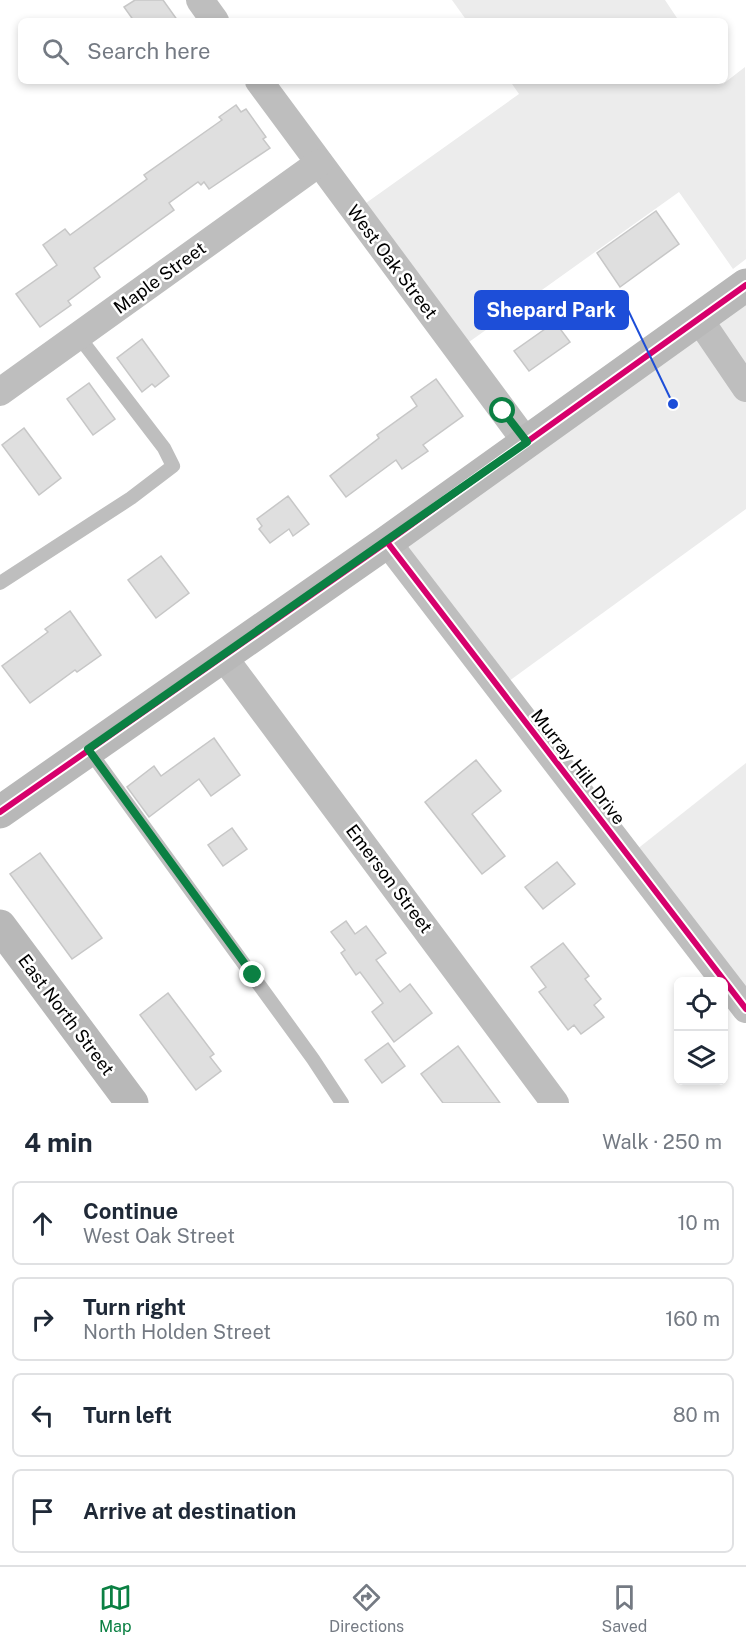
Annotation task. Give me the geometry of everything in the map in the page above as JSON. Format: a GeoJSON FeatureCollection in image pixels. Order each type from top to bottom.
{"type":"FeatureCollection","features":[{"type":"Feature","properties":{"kind":"main road"},"geometry":{"type":"LineString","coordinates":[[0,812],[387,542],[746,285]]}},
{"type":"Feature","properties":{"kind":"main road","name":"East North Street"},"geometry":{"type":"LineString","coordinates":[[0,926],[132,1103]]}},
{"type":"Feature","properties":{"kind":"street"},"geometry":{"type":"LineString","coordinates":[[200,0],[213,18]]}},
{"type":"Feature","properties":{"kind":"street","name":"West Oak Street"},"geometry":{"type":"LineString","coordinates":[[261,84],[527,442]]}},
{"type":"Feature","properties":{"kind":"street","name":"Maple Street"},"geometry":{"type":"LineString","coordinates":[[0,392],[319,163]]}},
{"type":"Feature","properties":{"kind":"street"},"geometry":{"type":"LineString","coordinates":[[699,319],[746,388]]}},
{"type":"Feature","properties":{"kind":"street","name":"Murray Hill Drive"},"geometry":{"type":"LineString","coordinates":[[387,542],[746,1009]]}},
{"type":"Feature","properties":{"kind":"street","name":"Emerson Street"},"geometry":{"type":"LineString","coordinates":[[222,655],[555,1103]]}},
{"type":"Feature","properties":{"kind":"lane"},"geometry":{"type":"LineString","coordinates":[[0,583],[131,498],[173,466],[164,448],[79,337]]}},
{"type":"Feature","properties":{"kind":"lane"},"geometry":{"type":"LineString","coordinates":[[88,749],[313,1059],[342,1103]]}},
{"type":"Feature","properties":{"kind":"shaded area"},"geometry":{"type":"Polygon","coordinates":[[[452,0],[665,0],[677,18],[465,18],[452,0]]]}},
{"type":"Feature","properties":{"kind":"shaded area"},"geometry":{"type":"Polygon","coordinates":[[[745,67],[746,259],[733,269],[679,192],[462,347],[359,208],[519,94],[512,84],[728,84],[728,80],[745,67]]]}},
{"type":"Feature","properties":{"kind":"shaded area"},"geometry":{"type":"Polygon","coordinates":[[[746,299],[746,509],[505,684],[407,552],[409,543],[746,299]]]}},
{"type":"Feature","properties":{"kind":"shaded area"},"geometry":{"type":"Polygon","coordinates":[[[746,763],[746,995],[636,850],[746,763]]]}},
{"type":"Feature","properties":{"kind":"building"},"geometry":{"type":"Polygon","coordinates":[[[135,0],[163,0],[176,18],[132,18],[124,7],[135,0]]]}},
{"type":"Feature","properties":{"kind":"building"},"geometry":{"type":"Polygon","coordinates":[[[236,105],[241,112],[246,109],[266,137],[263,139],[270,148],[209,189],[204,182],[201,185],[198,182],[169,203],[174,210],[94,268],[100,277],[68,301],[71,305],[40,327],[16,294],[57,265],[43,245],[65,229],[70,235],[147,179],[144,175],[222,120],[219,117],[236,105]]]}},
{"type":"Feature","properties":{"kind":"building"},"geometry":{"type":"Polygon","coordinates":[[[656,211],[679,244],[620,287],[597,253],[656,211]]]}},
{"type":"Feature","properties":{"kind":"building"},"geometry":{"type":"Polygon","coordinates":[[[555,322],[570,342],[529,371],[514,351],[555,322]]]}},
{"type":"Feature","properties":{"kind":"building"},"geometry":{"type":"Polygon","coordinates":[[[142,339],[169,376],[155,387],[152,384],[142,392],[117,358],[142,339]]]}},
{"type":"Feature","properties":{"kind":"building"},"geometry":{"type":"Polygon","coordinates":[[[436,379],[463,416],[423,445],[428,451],[402,469],[396,460],[346,497],[330,476],[379,438],[377,435],[417,406],[411,397],[436,379]]]}},
{"type":"Feature","properties":{"kind":"building"},"geometry":{"type":"Polygon","coordinates":[[[89,383],[115,419],[93,435],[67,399],[89,383]]]}},
{"type":"Feature","properties":{"kind":"building"},"geometry":{"type":"Polygon","coordinates":[[[24,428],[61,478],[39,495],[2,445],[24,428]]]}},
{"type":"Feature","properties":{"kind":"building"},"geometry":{"type":"Polygon","coordinates":[[[288,496],[309,524],[293,536],[289,529],[270,543],[259,529],[262,526],[257,519],[288,496]]]}},
{"type":"Feature","properties":{"kind":"building"},"geometry":{"type":"Polygon","coordinates":[[[161,556],[189,593],[156,618],[128,580],[161,556]]]}},
{"type":"Feature","properties":{"kind":"building"},"geometry":{"type":"Polygon","coordinates":[[[70,611],[101,655],[77,672],[75,670],[30,703],[2,666],[48,632],[45,629],[70,611]]]}},
{"type":"Feature","properties":{"kind":"building"},"geometry":{"type":"Polygon","coordinates":[[[214,738],[240,775],[211,796],[199,779],[149,817],[127,787],[154,766],[161,776],[214,738]]]}},
{"type":"Feature","properties":{"kind":"building"},"geometry":{"type":"Polygon","coordinates":[[[476,760],[501,791],[472,814],[505,856],[482,874],[425,802],[476,760]]]}},
{"type":"Feature","properties":{"kind":"building"},"geometry":{"type":"Polygon","coordinates":[[[232,828],[247,849],[223,866],[208,845],[232,828]]]}},
{"type":"Feature","properties":{"kind":"building"},"geometry":{"type":"Polygon","coordinates":[[[40,853],[102,938],[72,959],[10,874],[40,853]]]}},
{"type":"Feature","properties":{"kind":"building"},"geometry":{"type":"Polygon","coordinates":[[[557,862],[575,884],[543,909],[525,887],[557,862]]]}},
{"type":"Feature","properties":{"kind":"building"},"geometry":{"type":"Polygon","coordinates":[[[346,921],[355,934],[366,926],[386,953],[376,960],[400,992],[410,984],[432,1013],[394,1042],[372,1012],[383,1003],[360,972],[356,975],[341,953],[345,950],[331,932],[346,921]]]}},
{"type":"Feature","properties":{"kind":"building"},"geometry":{"type":"Polygon","coordinates":[[[563,943],[589,976],[585,979],[601,999],[594,1005],[604,1017],[581,1034],[574,1025],[568,1030],[539,992],[546,987],[531,967],[563,943]]]}},
{"type":"Feature","properties":{"kind":"building"},"geometry":{"type":"Polygon","coordinates":[[[168,993],[214,1054],[210,1057],[221,1071],[196,1090],[140,1015],[168,993]]]}},
{"type":"Feature","properties":{"kind":"building"},"geometry":{"type":"Polygon","coordinates":[[[388,1043],[405,1066],[382,1083],[365,1060],[388,1043]]]}},
{"type":"Feature","properties":{"kind":"building"},"geometry":{"type":"Polygon","coordinates":[[[458,1046],[500,1103],[443,1103],[421,1074],[458,1046]]]}},
{"type":"Feature","properties":{"kind":"cycle path"},"geometry":{"type":"LineString","coordinates":[[0,812],[387,542],[746,285]]}},
{"type":"Feature","properties":{"kind":"cycle path"},"geometry":{"type":"LineString","coordinates":[[387,542],[746,1009]]}},
{"type":"Feature","properties":{"kind":"place","name":"Shepard Park"},"geometry":{"type":"Point","coordinates":[673,404]}},
{"type":"Feature","properties":{"kind":"route"},"geometry":{"type":"LineString","coordinates":[[253,975],[88,749],[527,442],[503,411]]}}]}
